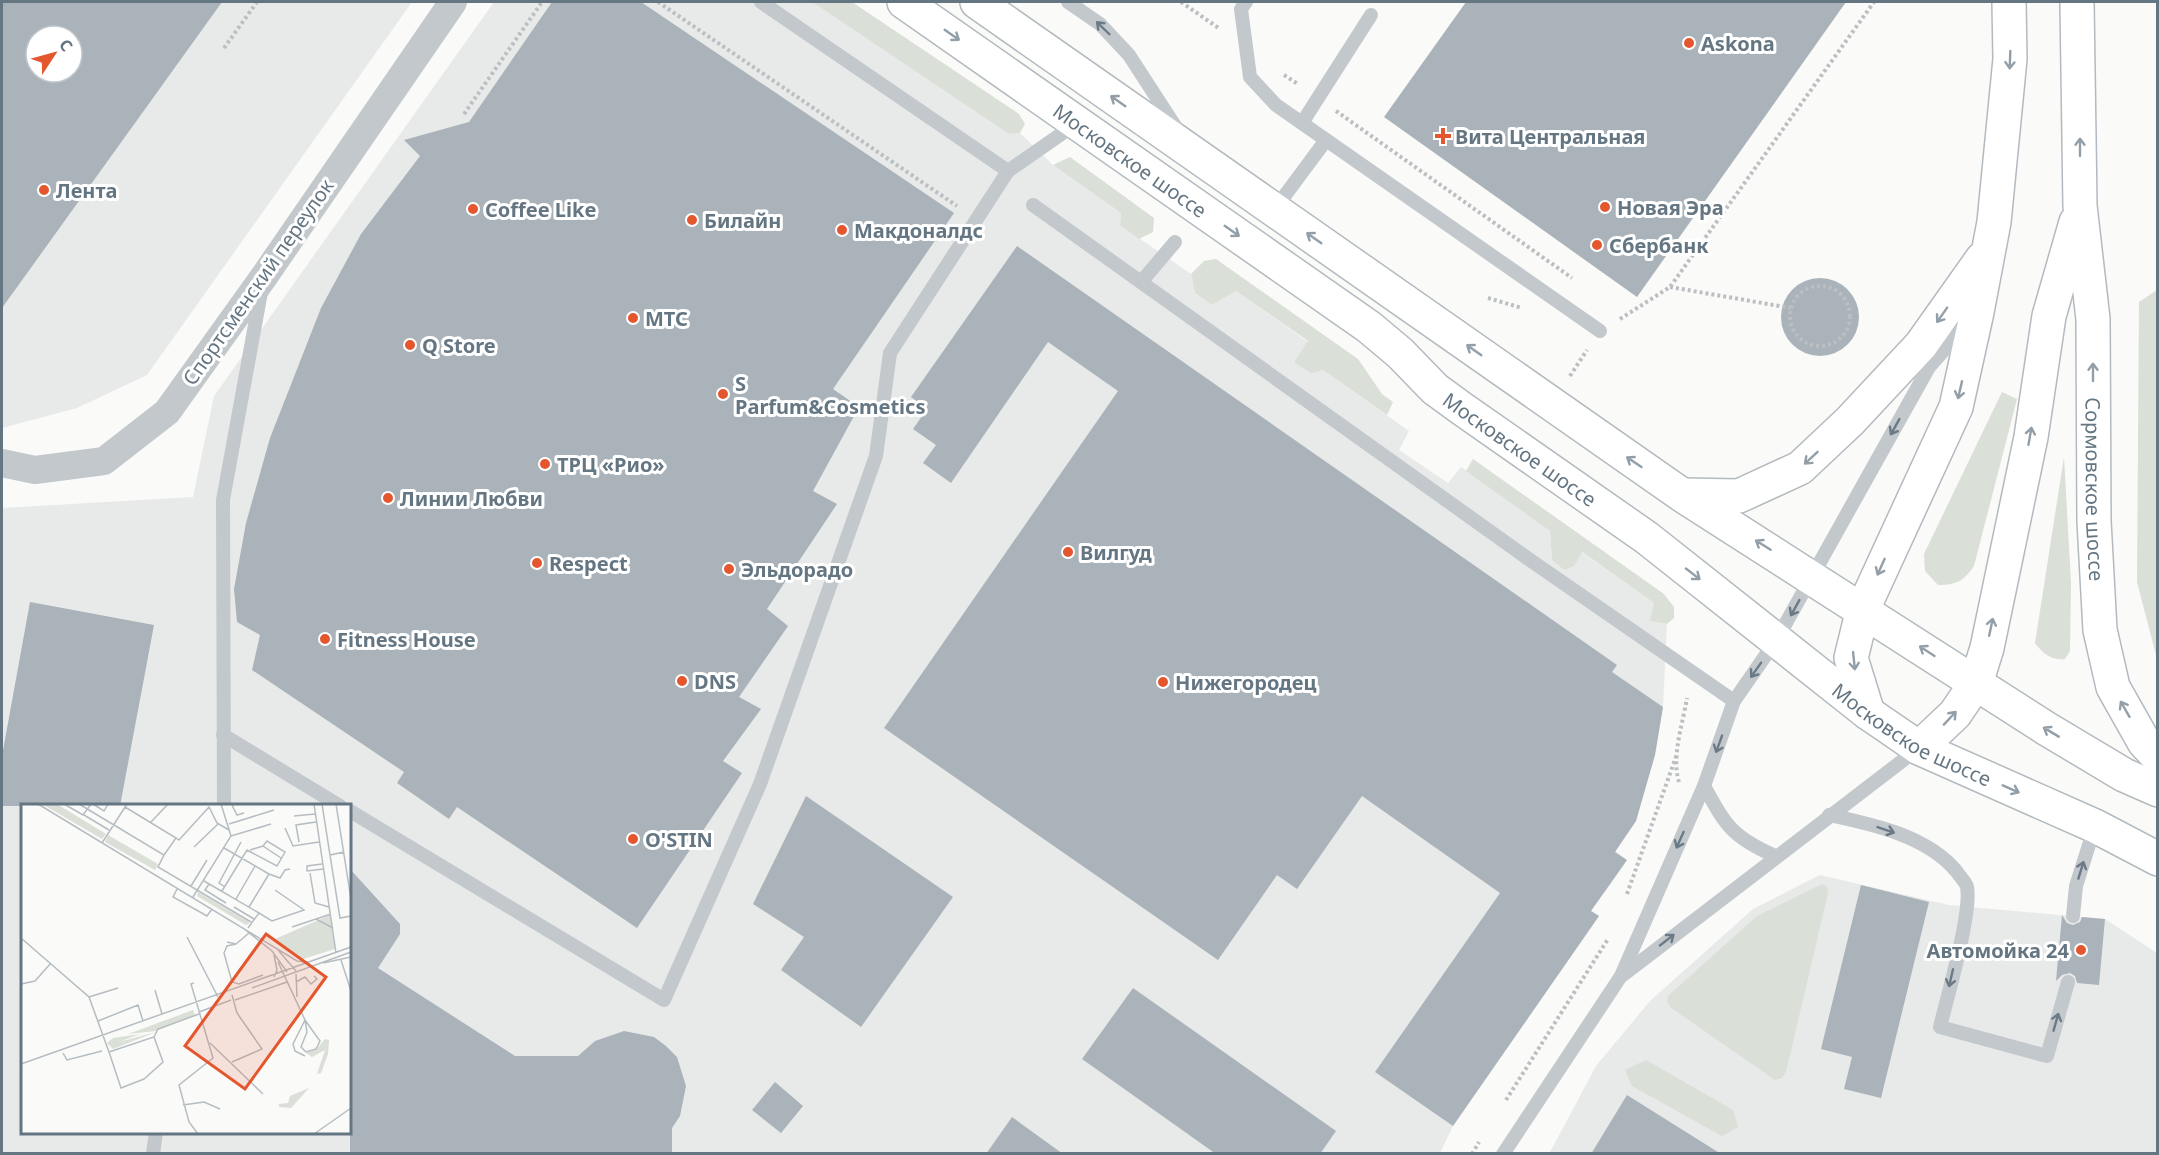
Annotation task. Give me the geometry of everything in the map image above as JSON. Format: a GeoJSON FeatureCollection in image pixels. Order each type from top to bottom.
{"type":"FeatureCollection","features":[{"type":"Feature","properties":{"kind":"main road","name":"Московское шоссе"},"geometry":{"type":"LineString","coordinates":[[904,2],[1369,327],[1400,353],[1435,389],[1647,538],[1868,713],[1919,748],[2095,826],[2157,859]]}},
{"type":"Feature","properties":{"kind":"main road"},"geometry":{"type":"LineString","coordinates":[[976,2],[1682,495],[2124,775],[2157,789]]}},
{"type":"Feature","properties":{"kind":"main road"},"geometry":{"type":"LineString","coordinates":[[1868,713],[1851,658],[1863,609],[1956,407],[1995,222],[2010,59],[2009,2]]}},
{"type":"Feature","properties":{"kind":"main road","name":"Сормовское шоссе"},"geometry":{"type":"LineString","coordinates":[[2077,2],[2080,206],[2093,319],[2094,521],[2100,630],[2113,687],[2144,742],[2157,757]]}},
{"type":"Feature","properties":{"kind":"main road","name":"Сормовское шоссе"},"geometry":{"type":"LineString","coordinates":[[1919,748],[1955,714],[1976,683],[1987,648],[2031,437],[2049,316],[2080,206]]}},
{"type":"Feature","properties":{"kind":"main road"},"geometry":{"type":"LineString","coordinates":[[1682,495],[1739,496],[1800,468],[1850,421],[1921,345],[1988,250]]}},
{"type":"Feature","properties":{"kind":"street","name":"Спортсменский переулок"},"geometry":{"type":"LineString","coordinates":[[2,463],[36,470],[104,461],[167,412],[263,278],[453,2]]}},
{"type":"Feature","properties":{"kind":"lane"},"geometry":{"type":"LineString","coordinates":[[761,2],[1008,171]]}},
{"type":"Feature","properties":{"kind":"lane"},"geometry":{"type":"LineString","coordinates":[[1068,2],[1100,24],[1129,55],[1163,111],[1200,159]]}},
{"type":"Feature","properties":{"kind":"lane"},"geometry":{"type":"LineString","coordinates":[[1246,2],[1241,9],[1250,78],[1276,105],[1600,331]]}},
{"type":"Feature","properties":{"kind":"lane"},"geometry":{"type":"LineString","coordinates":[[1302,123],[1371,15]]}},
{"type":"Feature","properties":{"kind":"lane"},"geometry":{"type":"LineString","coordinates":[[351,812],[664,1000],[760,784],[872,466],[890,353],[1008,171],[1077,123]]}},
{"type":"Feature","properties":{"kind":"lane"},"geometry":{"type":"LineString","coordinates":[[1274,210],[1326,140]]}},
{"type":"Feature","properties":{"kind":"lane"},"geometry":{"type":"LineString","coordinates":[[1033,205],[1530,560],[1734,701]]}},
{"type":"Feature","properties":{"kind":"lane"},"geometry":{"type":"LineString","coordinates":[[1142,281],[1175,242]]}},
{"type":"Feature","properties":{"kind":"lane"},"geometry":{"type":"LineString","coordinates":[[224,804],[223,500],[263,278]]}},
{"type":"Feature","properties":{"kind":"lane"},"geometry":{"type":"LineString","coordinates":[[1503,1154],[1621,976],[1704,786],[1734,701],[1777,639],[1929,367],[1977,312]]}},
{"type":"Feature","properties":{"kind":"lane"},"geometry":{"type":"LineString","coordinates":[[223,735],[337,804]]}},
{"type":"Feature","properties":{"kind":"lane"},"geometry":{"type":"LineString","coordinates":[[1621,976],[1919,748]]}},
{"type":"Feature","properties":{"kind":"lane"},"geometry":{"type":"LineString","coordinates":[[1704,786],[1722,819],[1735,834],[1746,843],[1775,856]]}},
{"type":"Feature","properties":{"kind":"lane"},"geometry":{"type":"LineString","coordinates":[[1829,815],[1878,827],[1920,843],[1953,867],[1967,886],[1967,907],[1940,1027],[2046,1056],[2068,982]]}},
{"type":"Feature","properties":{"kind":"lane"},"geometry":{"type":"LineString","coordinates":[[2073,916],[2076,886],[2095,826]]}},
{"type":"Feature","properties":{"kind":"lane"},"geometry":{"type":"LineString","coordinates":[[153,1154],[156,1134]]}},
{"type":"Feature","properties":{"kind":"path"},"geometry":{"type":"LineString","coordinates":[[224,48],[257,2]]}},
{"type":"Feature","properties":{"kind":"path"},"geometry":{"type":"LineString","coordinates":[[464,114],[542,2]]}},
{"type":"Feature","properties":{"kind":"path"},"geometry":{"type":"LineString","coordinates":[[658,2],[964,210]]}},
{"type":"Feature","properties":{"kind":"path"},"geometry":{"type":"LineString","coordinates":[[1181,2],[1577,282]]}},
{"type":"Feature","properties":{"kind":"path"},"geometry":{"type":"LineString","coordinates":[[1600,331],[1670,287],[1874,2]]}},
{"type":"Feature","properties":{"kind":"path"},"geometry":{"type":"LineString","coordinates":[[2157,145],[2157,203]]}},
{"type":"Feature","properties":{"kind":"path"},"geometry":{"type":"LineString","coordinates":[[1670,287],[1791,308]]}},
{"type":"Feature","properties":{"kind":"path"},"geometry":{"type":"LineString","coordinates":[[1826,287],[1837,292],[1846,302],[1850,315],[1848,325],[1837,341],[1824,346],[1810,345],[1794,332],[1790,320],[1791,308],[1796,297],[1805,290],[1826,287]]}},
{"type":"Feature","properties":{"kind":"path"},"geometry":{"type":"LineString","coordinates":[[1615,309],[1625,316]]}},
{"type":"Feature","properties":{"kind":"path"},"geometry":{"type":"LineString","coordinates":[[1626,897],[1677,754]]}},
{"type":"Feature","properties":{"kind":"path"},"geometry":{"type":"LineString","coordinates":[[1503,1104],[1609,937]]}},
{"type":"Feature","properties":{"kind":"path"},"geometry":{"type":"LineString","coordinates":[[1472,1154],[1485,1134]]}},
{"type":"Feature","properties":{"kind":"shaded area"},"geometry":{"type":"Polygon","coordinates":[[[2,2],[412,2],[147,375],[77,408],[2,428],[2,2]]]}},
{"type":"Feature","properties":{"kind":"shaded area"},"geometry":{"type":"Polygon","coordinates":[[[494,2],[812,2],[1009,134],[1020,133],[1053,165],[1121,213],[1120,225],[1191,274],[1195,293],[1212,305],[1236,291],[1308,342],[1294,362],[1323,370],[1409,431],[1399,450],[1448,483],[1461,467],[1550,531],[1552,560],[1564,570],[1581,552],[1654,603],[1651,621],[1667,624],[1663,707],[1655,755],[1636,821],[1615,851],[1627,860],[1605,892],[1580,903],[1599,916],[1453,1126],[1440,1153],[2,1154],[2,508],[193,497],[214,396],[494,2]]]}},
{"type":"Feature","properties":{"kind":"shaded area"},"geometry":{"type":"Polygon","coordinates":[[[812,2],[852,2],[1019,114],[1025,124],[1020,133],[1009,134],[812,2]]]}},
{"type":"Feature","properties":{"kind":"shaded area"},"geometry":{"type":"Polygon","coordinates":[[[1070,157],[1154,218],[1153,232],[1139,239],[1120,225],[1121,213],[1053,165],[1070,157]]]}},
{"type":"Feature","properties":{"kind":"shaded area"},"geometry":{"type":"Polygon","coordinates":[[[1216,259],[1358,359],[1382,394],[1393,402],[1387,415],[1323,370],[1311,373],[1294,362],[1308,341],[1236,291],[1212,305],[1195,293],[1191,274],[1204,261],[1216,259]]]}},
{"type":"Feature","properties":{"kind":"shaded area"},"geometry":{"type":"Polygon","coordinates":[[[2157,290],[2157,659],[2137,582],[2139,302],[2157,290]]]}},
{"type":"Feature","properties":{"kind":"shaded area"},"geometry":{"type":"Polygon","coordinates":[[[2002,392],[2017,399],[1974,566],[1959,581],[1938,585],[1925,571],[1924,554],[2002,392]]]}},
{"type":"Feature","properties":{"kind":"shaded area"},"geometry":{"type":"Polygon","coordinates":[[[2064,457],[2071,583],[2070,651],[2065,659],[2056,659],[2041,650],[2035,643],[2064,457]]]}},
{"type":"Feature","properties":{"kind":"shaded area"},"geometry":{"type":"Polygon","coordinates":[[[1473,459],[1664,594],[1674,607],[1674,618],[1667,624],[1650,621],[1654,603],[1582,552],[1574,566],[1564,570],[1552,560],[1550,531],[1466,471],[1473,459]]]}},
{"type":"Feature","properties":{"kind":"shaded area"},"geometry":{"type":"Polygon","coordinates":[[[1820,875],[1949,905],[2105,919],[2157,953],[2157,1153],[1549,1154],[1596,1066],[1650,1001],[1753,909],[1820,875]]]}},
{"type":"Feature","properties":{"kind":"shaded area"},"geometry":{"type":"Polygon","coordinates":[[[1822,884],[1827,887],[1828,893],[1786,1072],[1782,1078],[1775,1080],[1670,1007],[1667,1001],[1669,995],[1757,916],[1822,884]]]}},
{"type":"Feature","properties":{"kind":"shaded area"},"geometry":{"type":"Polygon","coordinates":[[[1646,1060],[1733,1110],[1738,1127],[1722,1136],[1632,1086],[1625,1070],[1646,1060]]]}},
{"type":"Feature","properties":{"kind":"building","name":"Лента"},"geometry":{"type":"Polygon","coordinates":[[[2,2],[222,2],[2,308],[2,2]]]}},
{"type":"Feature","properties":{"kind":"building","name":"ТРЦ «Рио»"},"geometry":{"type":"Polygon","coordinates":[[[552,2],[641,2],[954,213],[833,389],[859,407],[813,491],[837,504],[767,609],[788,626],[739,697],[761,709],[723,761],[742,773],[637,928],[457,807],[449,819],[397,783],[404,772],[252,670],[260,635],[237,622],[234,589],[246,523],[270,438],[321,308],[361,234],[420,156],[404,140],[469,122],[552,2]]]}},
{"type":"Feature","properties":{"kind":"building","name":"Новая Эра"},"geometry":{"type":"Polygon","coordinates":[[[1466,2],[1846,2],[1637,297],[1384,117],[1466,2]]]}},
{"type":"Feature","properties":{"kind":"building","name":"Нижегородец"},"geometry":{"type":"Polygon","coordinates":[[[1017,246],[1617,665],[1612,672],[1663,707],[1655,755],[1636,821],[1615,852],[1627,860],[1591,911],[1599,916],[1453,1126],[1375,1072],[1500,893],[1362,796],[1297,889],[1277,875],[1218,960],[884,728],[1118,391],[1048,342],[951,483],[923,463],[936,445],[913,429],[927,409],[911,397],[1017,246]]]}},
{"type":"Feature","properties":{"kind":"building"},"geometry":{"type":"Polygon","coordinates":[[[1820,278],[1835,281],[1848,289],[1856,302],[1859,317],[1856,332],[1848,345],[1835,353],[1820,356],[1805,353],[1792,345],[1784,332],[1781,317],[1784,302],[1792,289],[1805,281],[1820,278]]]}},
{"type":"Feature","properties":{"kind":"building"},"geometry":{"type":"Polygon","coordinates":[[[30,602],[154,625],[120,804],[2,806],[2,756],[30,602]]]}},
{"type":"Feature","properties":{"kind":"building"},"geometry":{"type":"Polygon","coordinates":[[[806,796],[953,897],[861,1027],[781,970],[804,937],[753,904],[806,796]]]}},
{"type":"Feature","properties":{"kind":"building"},"geometry":{"type":"Polygon","coordinates":[[[351,870],[400,924],[400,934],[378,968],[515,1056],[578,1056],[595,1041],[624,1031],[654,1037],[677,1057],[686,1086],[680,1116],[672,1128],[672,1154],[350,1154],[351,870]]]}},
{"type":"Feature","properties":{"kind":"building"},"geometry":{"type":"Polygon","coordinates":[[[1861,885],[1929,902],[1881,1098],[1844,1089],[1852,1057],[1821,1049],[1861,885]]]}},
{"type":"Feature","properties":{"kind":"building","name":"Автомойка 24"},"geometry":{"type":"Polygon","coordinates":[[[2062,915],[2067,923],[2073,925],[2080,922],[2082,917],[2105,919],[2099,985],[2077,983],[2075,976],[2070,973],[2062,975],[2056,981],[2062,915]]]}},
{"type":"Feature","properties":{"kind":"building"},"geometry":{"type":"Polygon","coordinates":[[[1133,988],[1336,1131],[1320,1154],[1216,1154],[1082,1059],[1133,988]]]}},
{"type":"Feature","properties":{"kind":"building"},"geometry":{"type":"Polygon","coordinates":[[[775,1082],[803,1106],[781,1133],[752,1110],[775,1082]]]}},
{"type":"Feature","properties":{"kind":"building"},"geometry":{"type":"Polygon","coordinates":[[[1627,1095],[1721,1154],[1591,1154],[1627,1095]]]}},
{"type":"Feature","properties":{"kind":"building"},"geometry":{"type":"Polygon","coordinates":[[[1012,1117],[1063,1154],[986,1154],[1012,1117]]]}},
{"type":"Feature","properties":{"kind":"place","name":"Askona"},"geometry":{"type":"Point","coordinates":[1689,43]}},
{"type":"Feature","properties":{"kind":"place","name":"Вита Центральная"},"geometry":{"type":"Point","coordinates":[1443,136]}},
{"type":"Feature","properties":{"kind":"place","name":"Лента"},"geometry":{"type":"Point","coordinates":[44,190]}},
{"type":"Feature","properties":{"kind":"place","name":"Новая Эра"},"geometry":{"type":"Point","coordinates":[1605,207]}},
{"type":"Feature","properties":{"kind":"place","name":"Coffee Like"},"geometry":{"type":"Point","coordinates":[473,209]}},
{"type":"Feature","properties":{"kind":"place","name":"Билайн"},"geometry":{"type":"Point","coordinates":[692,220]}},
{"type":"Feature","properties":{"kind":"place","name":"Макдоналдс"},"geometry":{"type":"Point","coordinates":[842,230]}},
{"type":"Feature","properties":{"kind":"place","name":"Сбербанк"},"geometry":{"type":"Point","coordinates":[1597,245]}},
{"type":"Feature","properties":{"kind":"place","name":"МТС"},"geometry":{"type":"Point","coordinates":[633,318]}},
{"type":"Feature","properties":{"kind":"place","name":"Q Store"},"geometry":{"type":"Point","coordinates":[410,345]}},
{"type":"Feature","properties":{"kind":"place","name":"S Parfum&Cosmetics"},"geometry":{"type":"Point","coordinates":[723,394]}},
{"type":"Feature","properties":{"kind":"place","name":"ТРЦ «Рио»"},"geometry":{"type":"Point","coordinates":[545,464]}},
{"type":"Feature","properties":{"kind":"place","name":"Линии Любви"},"geometry":{"type":"Point","coordinates":[388,498]}},
{"type":"Feature","properties":{"kind":"place","name":"Вилгуд"},"geometry":{"type":"Point","coordinates":[1068,552]}},
{"type":"Feature","properties":{"kind":"place","name":"Respect"},"geometry":{"type":"Point","coordinates":[537,563]}},
{"type":"Feature","properties":{"kind":"place","name":"Эльдорадо"},"geometry":{"type":"Point","coordinates":[729,569]}},
{"type":"Feature","properties":{"kind":"place","name":"Fitness House"},"geometry":{"type":"Point","coordinates":[325,639]}},
{"type":"Feature","properties":{"kind":"place","name":"DNS"},"geometry":{"type":"Point","coordinates":[682,681]}},
{"type":"Feature","properties":{"kind":"place","name":"Нижегородец"},"geometry":{"type":"Point","coordinates":[1163,682]}},
{"type":"Feature","properties":{"kind":"place","name":"O'STIN"},"geometry":{"type":"Point","coordinates":[633,839]}},
{"type":"Feature","properties":{"kind":"place","name":"Автомойка 24"},"geometry":{"type":"Point","coordinates":[2081,950]}}]}
